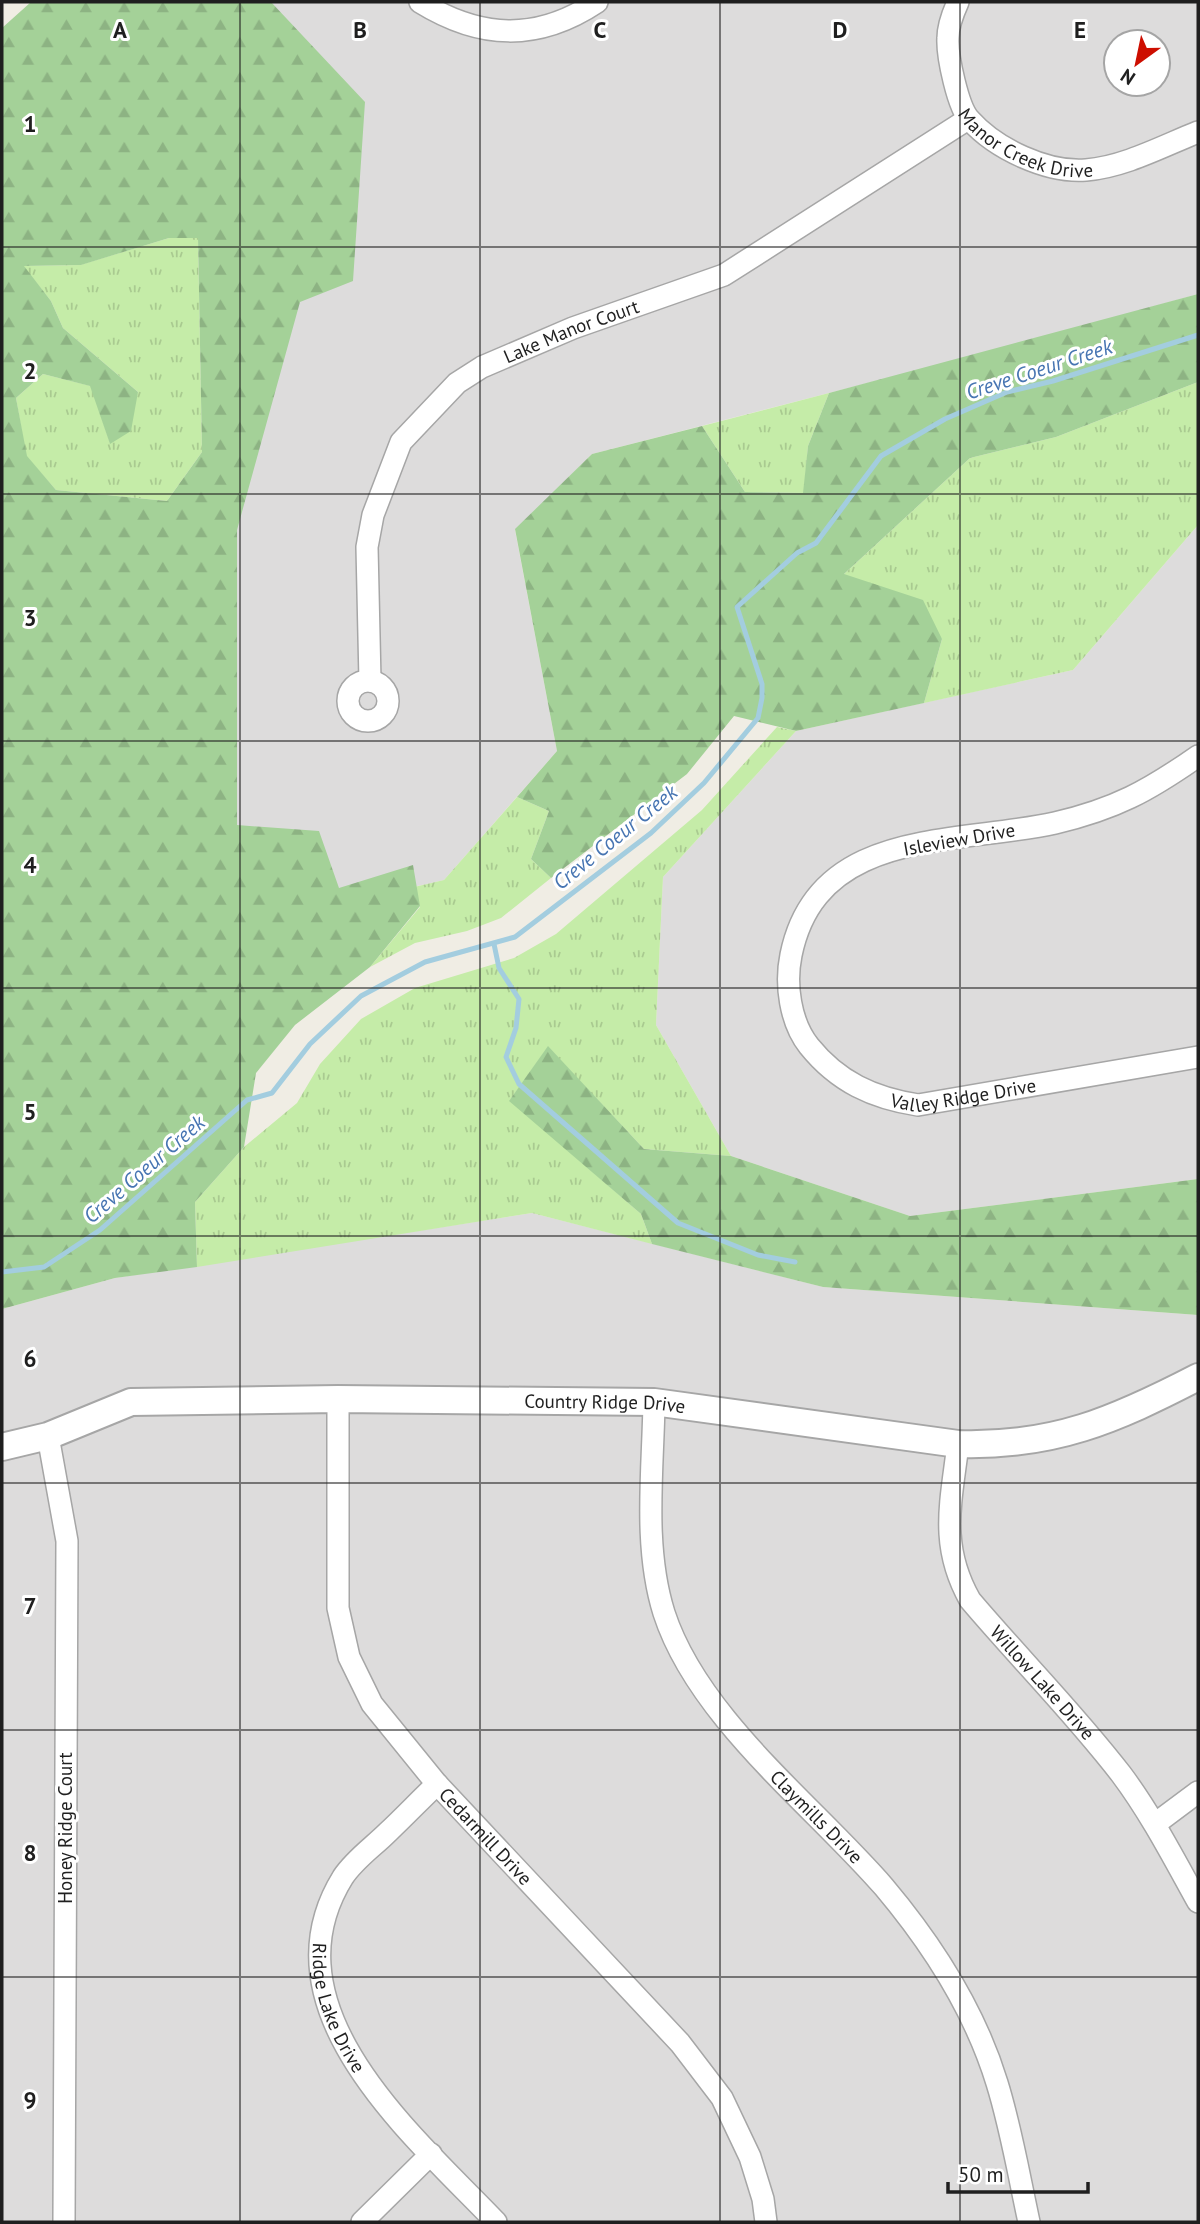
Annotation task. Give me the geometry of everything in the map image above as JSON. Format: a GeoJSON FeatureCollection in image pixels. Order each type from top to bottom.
{"type":"FeatureCollection","features":[{"type":"Feature","properties":{"kind":"street"},"geometry":{"type":"LineString","coordinates":[[421,2],[447,19],[481,28],[512,31],[546,28],[570,19],[597,2]]}},
{"type":"Feature","properties":{"kind":"street","name":"Manor Creek Drive"},"geometry":{"type":"LineString","coordinates":[[958,2],[948,38],[957,88],[968,119],[995,141],[1050,166],[1085,170],[1124,161],[1198,132]]}},
{"type":"Feature","properties":{"kind":"street","name":"Lake Manor Court"},"geometry":{"type":"LineString","coordinates":[[370,681],[367,547],[373,515],[401,442],[457,383],[482,367],[573,328],[724,275],[968,119]]}},
{"type":"Feature","properties":{"kind":"street","name":"Isleview Drive"},"geometry":{"type":"LineString","coordinates":[[789,988],[795,937],[813,904],[838,873],[873,855],[1055,822],[1129,801],[1198,756]]}},
{"type":"Feature","properties":{"kind":"street","name":"Valley Ridge Drive"},"geometry":{"type":"LineString","coordinates":[[789,988],[796,1021],[814,1051],[853,1087],[888,1101],[918,1105],[1198,1057]]}},
{"type":"Feature","properties":{"kind":"street","name":"Country Ridge Drive"},"geometry":{"type":"LineString","coordinates":[[2,1447],[48,1436],[131,1402],[338,1399],[654,1402],[958,1444],[1003,1445],[1063,1434],[1106,1422],[1198,1377]]}},
{"type":"Feature","properties":{"kind":"street","name":"Cedarmill Drive"},"geometry":{"type":"LineString","coordinates":[[338,1399],[338,1608],[349,1657],[372,1704],[437,1784],[680,2043],[722,2098],[750,2157],[763,2199],[766,2222]]}},
{"type":"Feature","properties":{"kind":"street","name":"Claymills Drive"},"geometry":{"type":"LineString","coordinates":[[654,1402],[651,1526],[664,1611],[678,1648],[702,1687],[734,1726],[883,1886],[917,1929],[953,1985],[997,2082],[1029,2222]]}},
{"type":"Feature","properties":{"kind":"street","name":"Honey Ridge Court"},"geometry":{"type":"LineString","coordinates":[[48,1436],[67,1541],[64,2222]]}},
{"type":"Feature","properties":{"kind":"street","name":"Willow Lake Drive"},"geometry":{"type":"LineString","coordinates":[[958,1444],[949,1548],[960,1583],[997,1632],[1082,1725],[1122,1775],[1155,1824],[1198,1902]]}},
{"type":"Feature","properties":{"kind":"street","name":"Ridge Lake Drive"},"geometry":{"type":"LineString","coordinates":[[437,1784],[343,1877],[326,1916],[322,1941],[326,1996],[348,2055],[368,2083],[496,2222]]}},
{"type":"Feature","properties":{"kind":"street"},"geometry":{"type":"LineString","coordinates":[[1155,1824],[1198,1792]]}},
{"type":"Feature","properties":{"kind":"street"},"geometry":{"type":"LineString","coordinates":[[362,2222],[431,2154]]}},
{"type":"Feature","properties":{"kind":"shaded area"},"geometry":{"type":"Polygon","coordinates":[[[227,2],[1198,2],[1198,294],[1023,343],[592,454],[515,530],[557,751],[444,880],[228,929],[227,2]]]}},
{"type":"Feature","properties":{"kind":"shaded area"},"geometry":{"type":"Polygon","coordinates":[[[1198,525],[1198,1179],[910,1216],[731,1156],[656,1025],[663,877],[796,731],[1073,670],[1198,525]]]}},
{"type":"Feature","properties":{"kind":"shaded area"},"geometry":{"type":"Polygon","coordinates":[[[532,1213],[823,1287],[1198,1315],[1198,2222],[2,2222],[2,1309],[115,1278],[532,1213]]]}},
{"type":"Feature","properties":{"kind":"green space"},"geometry":{"type":"Polygon","coordinates":[[[31,2],[271,2],[365,102],[353,281],[300,302],[237,530],[237,825],[319,831],[339,888],[413,865],[420,906],[370,967],[295,1025],[256,1073],[244,1147],[195,1202],[197,1267],[115,1278],[2,1309],[2,28],[31,2]],[[169,238],[81,265],[24,266],[51,301],[63,328],[138,392],[131,431],[110,444],[90,386],[43,374],[16,398],[27,456],[56,490],[167,501],[202,452],[198,238],[169,238]]]}},
{"type":"Feature","properties":{"kind":"green space"},"geometry":{"type":"Polygon","coordinates":[[[169,238],[198,238],[202,452],[167,501],[56,490],[26,456],[16,398],[43,374],[91,386],[110,443],[138,392],[63,328],[51,301],[23,266],[80,265],[169,238]]]}},
{"type":"Feature","properties":{"kind":"green space"},"geometry":{"type":"Polygon","coordinates":[[[1198,294],[1198,382],[1056,437],[970,458],[844,574],[923,600],[942,639],[924,703],[796,731],[734,716],[687,774],[551,878],[531,859],[549,811],[517,797],[557,751],[515,529],[592,454],[702,426],[745,492],[803,493],[808,446],[829,393],[1198,294]]]}},
{"type":"Feature","properties":{"kind":"green space"},"geometry":{"type":"Polygon","coordinates":[[[1198,382],[1198,525],[1073,670],[924,703],[942,639],[843,575],[970,458],[1056,437],[1198,382]]]}},
{"type":"Feature","properties":{"kind":"green space"},"geometry":{"type":"Polygon","coordinates":[[[829,393],[808,446],[804,493],[745,492],[702,426],[829,393]]]}},
{"type":"Feature","properties":{"kind":"green space"},"geometry":{"type":"Polygon","coordinates":[[[777,727],[796,731],[663,877],[656,1025],[731,1156],[644,1149],[548,1047],[510,1100],[641,1214],[652,1244],[532,1213],[197,1267],[195,1202],[244,1147],[297,1103],[320,1064],[361,1019],[415,988],[514,958],[556,934],[702,810],[777,727]]]}},
{"type":"Feature","properties":{"kind":"green space"},"geometry":{"type":"Polygon","coordinates":[[[517,797],[549,811],[531,859],[551,878],[501,918],[467,931],[415,943],[370,967],[420,907],[414,887],[444,880],[517,797]]]}},
{"type":"Feature","properties":{"kind":"green space"},"geometry":{"type":"Polygon","coordinates":[[[548,1046],[644,1149],[731,1156],[910,1216],[1198,1179],[1198,1315],[823,1287],[652,1244],[641,1214],[509,1101],[548,1046]]]}},
{"type":"Feature","properties":{"kind":"waterway","name":"Creve Coeur Creek"},"geometry":{"type":"LineString","coordinates":[[2,1272],[44,1267],[100,1230],[247,1100],[272,1093],[310,1044],[361,996],[425,962],[515,937],[651,833],[704,783],[758,718],[762,684],[737,607],[797,553],[816,543],[881,456],[945,419],[1007,392],[1053,381],[1198,335]]}},
{"type":"Feature","properties":{"kind":"waterway"},"geometry":{"type":"LineString","coordinates":[[494,944],[499,968],[519,999],[516,1028],[506,1057],[519,1084],[678,1223],[758,1255],[795,1262]]}}]}
